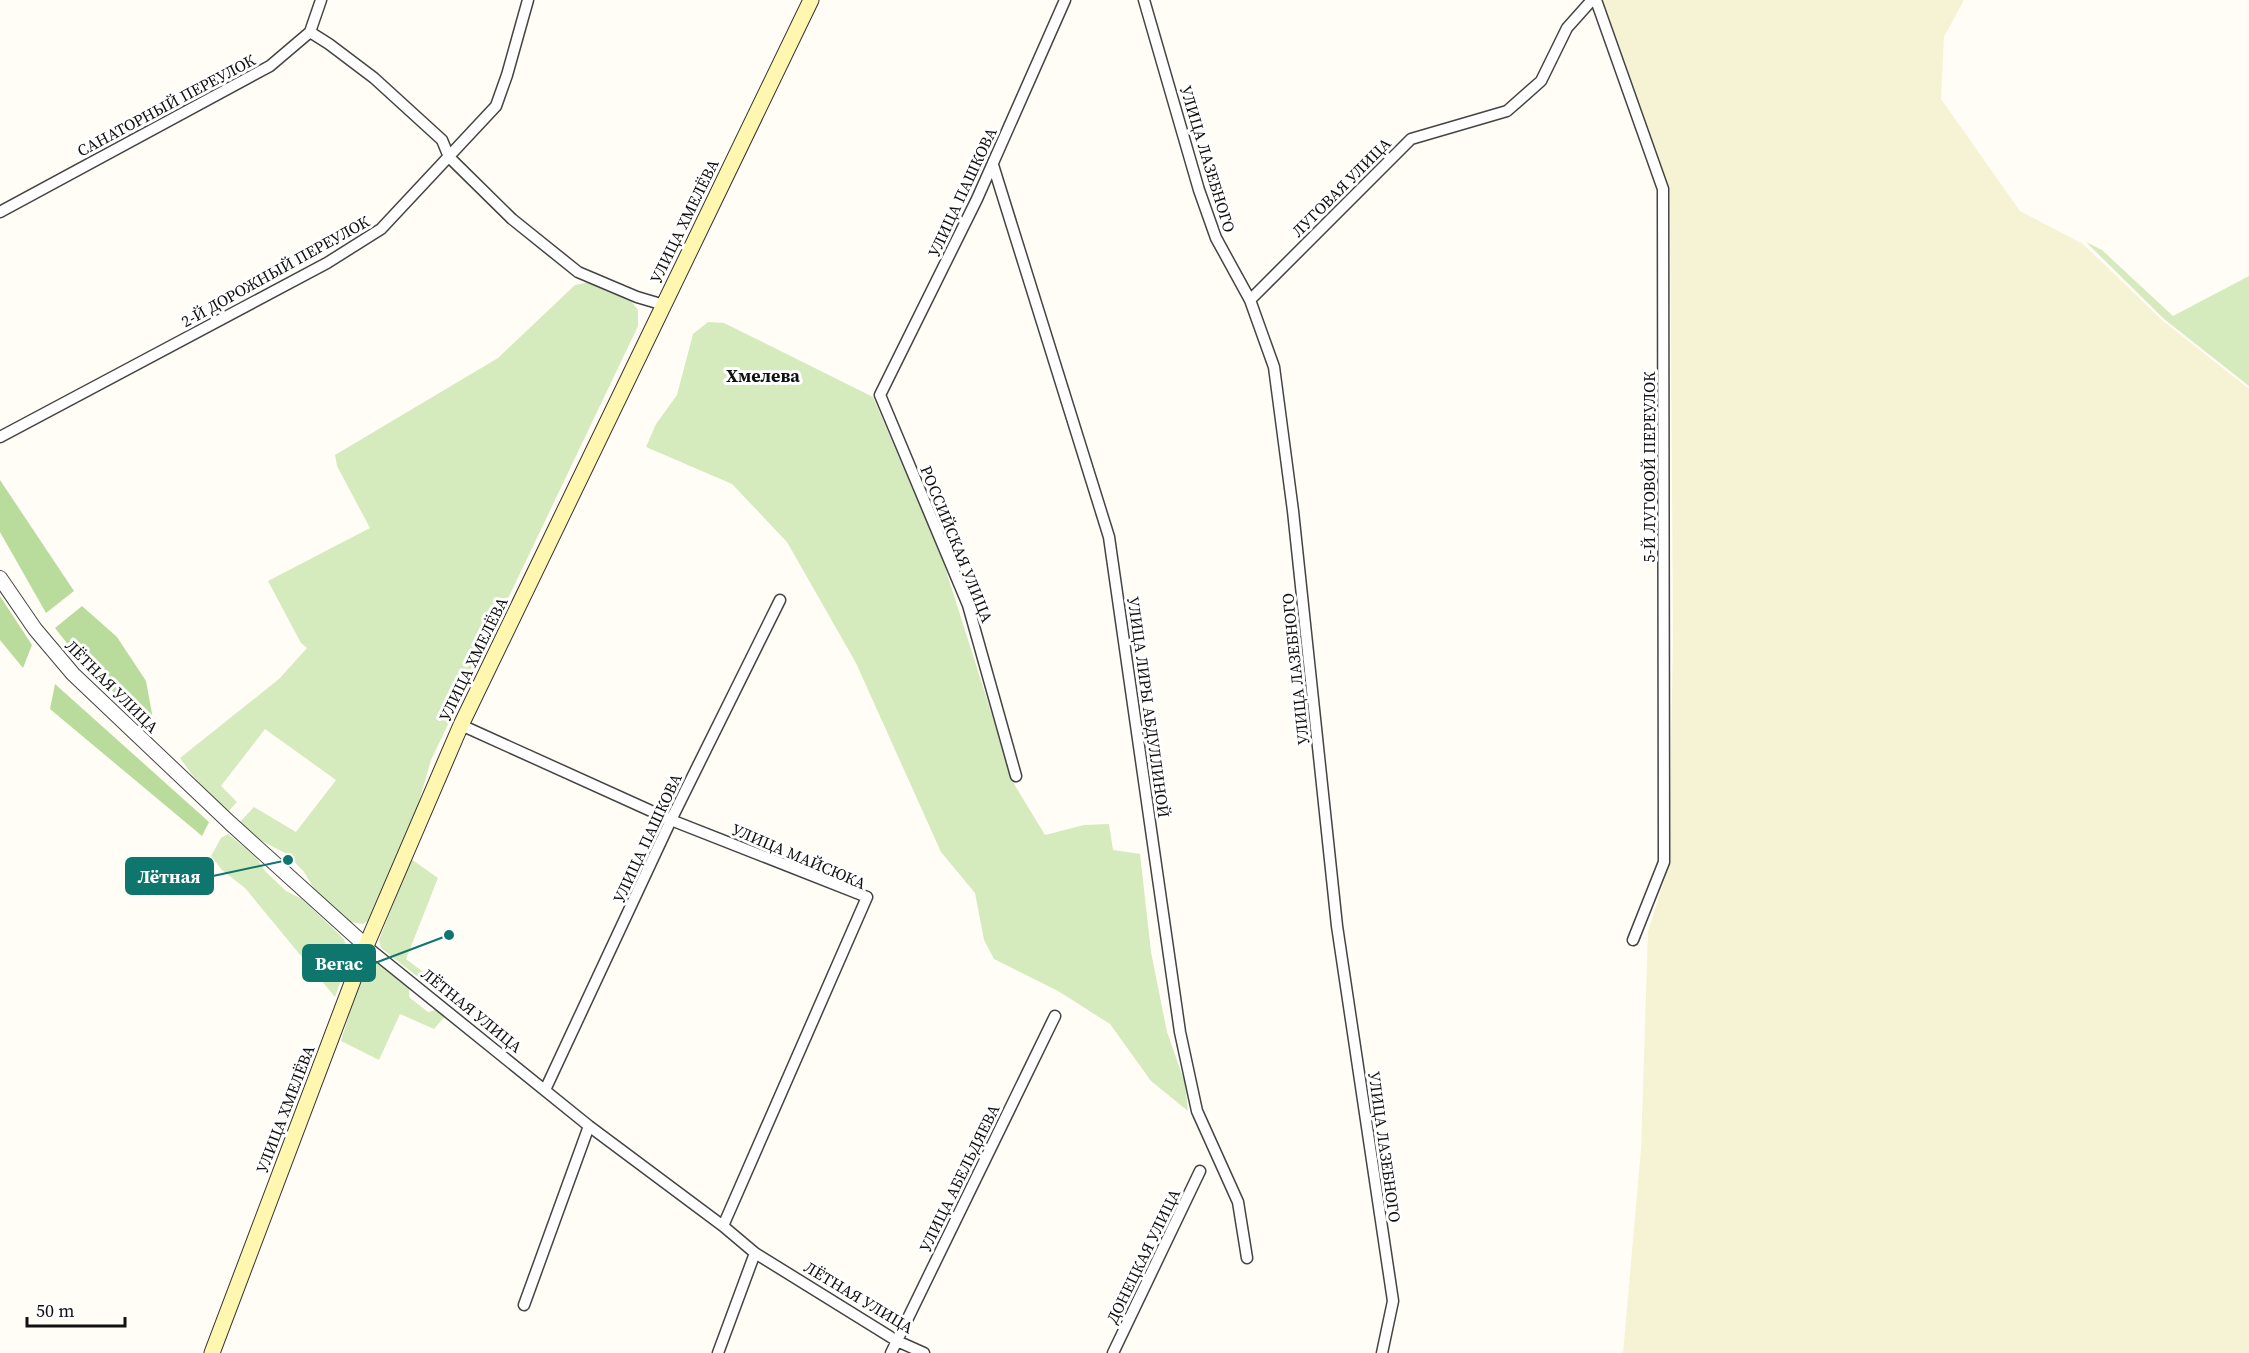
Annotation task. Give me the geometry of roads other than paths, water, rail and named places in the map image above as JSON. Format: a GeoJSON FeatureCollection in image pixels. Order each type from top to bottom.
{"type":"FeatureCollection","features":[{"type":"Feature","properties":{"kind":"main road","name":"УЛИЦА ХМЕЛЁВА"},"geometry":{"type":"LineString","coordinates":[[212,1353],[366,946],[461,725],[811,0]]}},
{"type":"Feature","properties":{"kind":"street"},"geometry":{"type":"LineString","coordinates":[[321,0],[310,32],[374,78],[441,140],[449,157],[512,219],[578,272],[637,297],[664,305]]}},
{"type":"Feature","properties":{"kind":"street","name":"2-Й ДОРОЖНЫЙ ПЕРЕУЛОК"},"geometry":{"type":"LineString","coordinates":[[0,437],[327,263],[381,229],[496,106],[528,0]]}},
{"type":"Feature","properties":{"kind":"street","name":"УЛИЦА ПАШКОВА"},"geometry":{"type":"LineString","coordinates":[[880,395],[993,165],[1065,0]]}},
{"type":"Feature","properties":{"kind":"street","name":"УЛИЦА ЛАЗЕБНОГО"},"geometry":{"type":"LineString","coordinates":[[1144,0],[1199,190],[1216,238],[1250,300],[1274,367],[1293,512],[1337,923],[1393,1301],[1382,1353]]}},
{"type":"Feature","properties":{"kind":"street","name":"ЛУГОВАЯ УЛИЦА"},"geometry":{"type":"LineString","coordinates":[[1250,300],[1411,139],[1507,111],[1541,81],[1567,28],[1594,0]]}},
{"type":"Feature","properties":{"kind":"street","name":"5-Й ЛУГОВОЙ ПЕРЕУЛОК"},"geometry":{"type":"LineString","coordinates":[[1594,0],[1664,189],[1664,862],[1633,940]]}},
{"type":"Feature","properties":{"kind":"street","name":"САНАТОРНЫЙ ПЕРЕУЛОК"},"geometry":{"type":"LineString","coordinates":[[0,212],[270,66],[310,32]]}},
{"type":"Feature","properties":{"kind":"street","name":"УЛИЦА ЛИРЫ АБДУЛЛИНОЙ"},"geometry":{"type":"LineString","coordinates":[[993,165],[1109,537],[1180,1032],[1197,1111],[1238,1202],[1247,1258]]}},
{"type":"Feature","properties":{"kind":"street","name":"РОССИЙСКАЯ УЛИЦА"},"geometry":{"type":"LineString","coordinates":[[880,395],[968,605],[1017,776]]}},
{"type":"Feature","properties":{"kind":"street","name":"ЛЁТНАЯ УЛИЦА"},"geometry":{"type":"LineString","coordinates":[[0,578],[35,628],[73,674],[230,823],[366,946],[589,1125],[755,1253],[897,1341],[924,1353]]}},
{"type":"Feature","properties":{"kind":"street","name":"УЛИЦА ПАШКОВА"},"geometry":{"type":"LineString","coordinates":[[545,1090],[671,820],[780,600]]}},
{"type":"Feature","properties":{"kind":"street","name":"УЛИЦА МАЙСЮКА"},"geometry":{"type":"LineString","coordinates":[[461,725],[671,820],[867,897],[723,1227]]}},
{"type":"Feature","properties":{"kind":"street","name":"УЛИЦА АБЕЛЬДЯЕВА"},"geometry":{"type":"LineString","coordinates":[[891,1353],[1055,1016]]}},
{"type":"Feature","properties":{"kind":"street"},"geometry":{"type":"LineString","coordinates":[[524,1305],[589,1125]]}},
{"type":"Feature","properties":{"kind":"street","name":"ДОНЕЦКАЯ УЛИЦА"},"geometry":{"type":"LineString","coordinates":[[1113,1353],[1200,1171]]}},
{"type":"Feature","properties":{"kind":"street"},"geometry":{"type":"LineString","coordinates":[[717,1353],[755,1253]]}},
{"type":"Feature","properties":{"kind":"place","name":"Лётная"},"geometry":{"type":"Point","coordinates":[288,860]}},
{"type":"Feature","properties":{"kind":"place","name":"Вегас"},"geometry":{"type":"Point","coordinates":[449,935]}},
{"type":"Feature","properties":{"kind":"district","name":"Хмелева"},"geometry":{"type":"Point","coordinates":[763,375]}}]}
